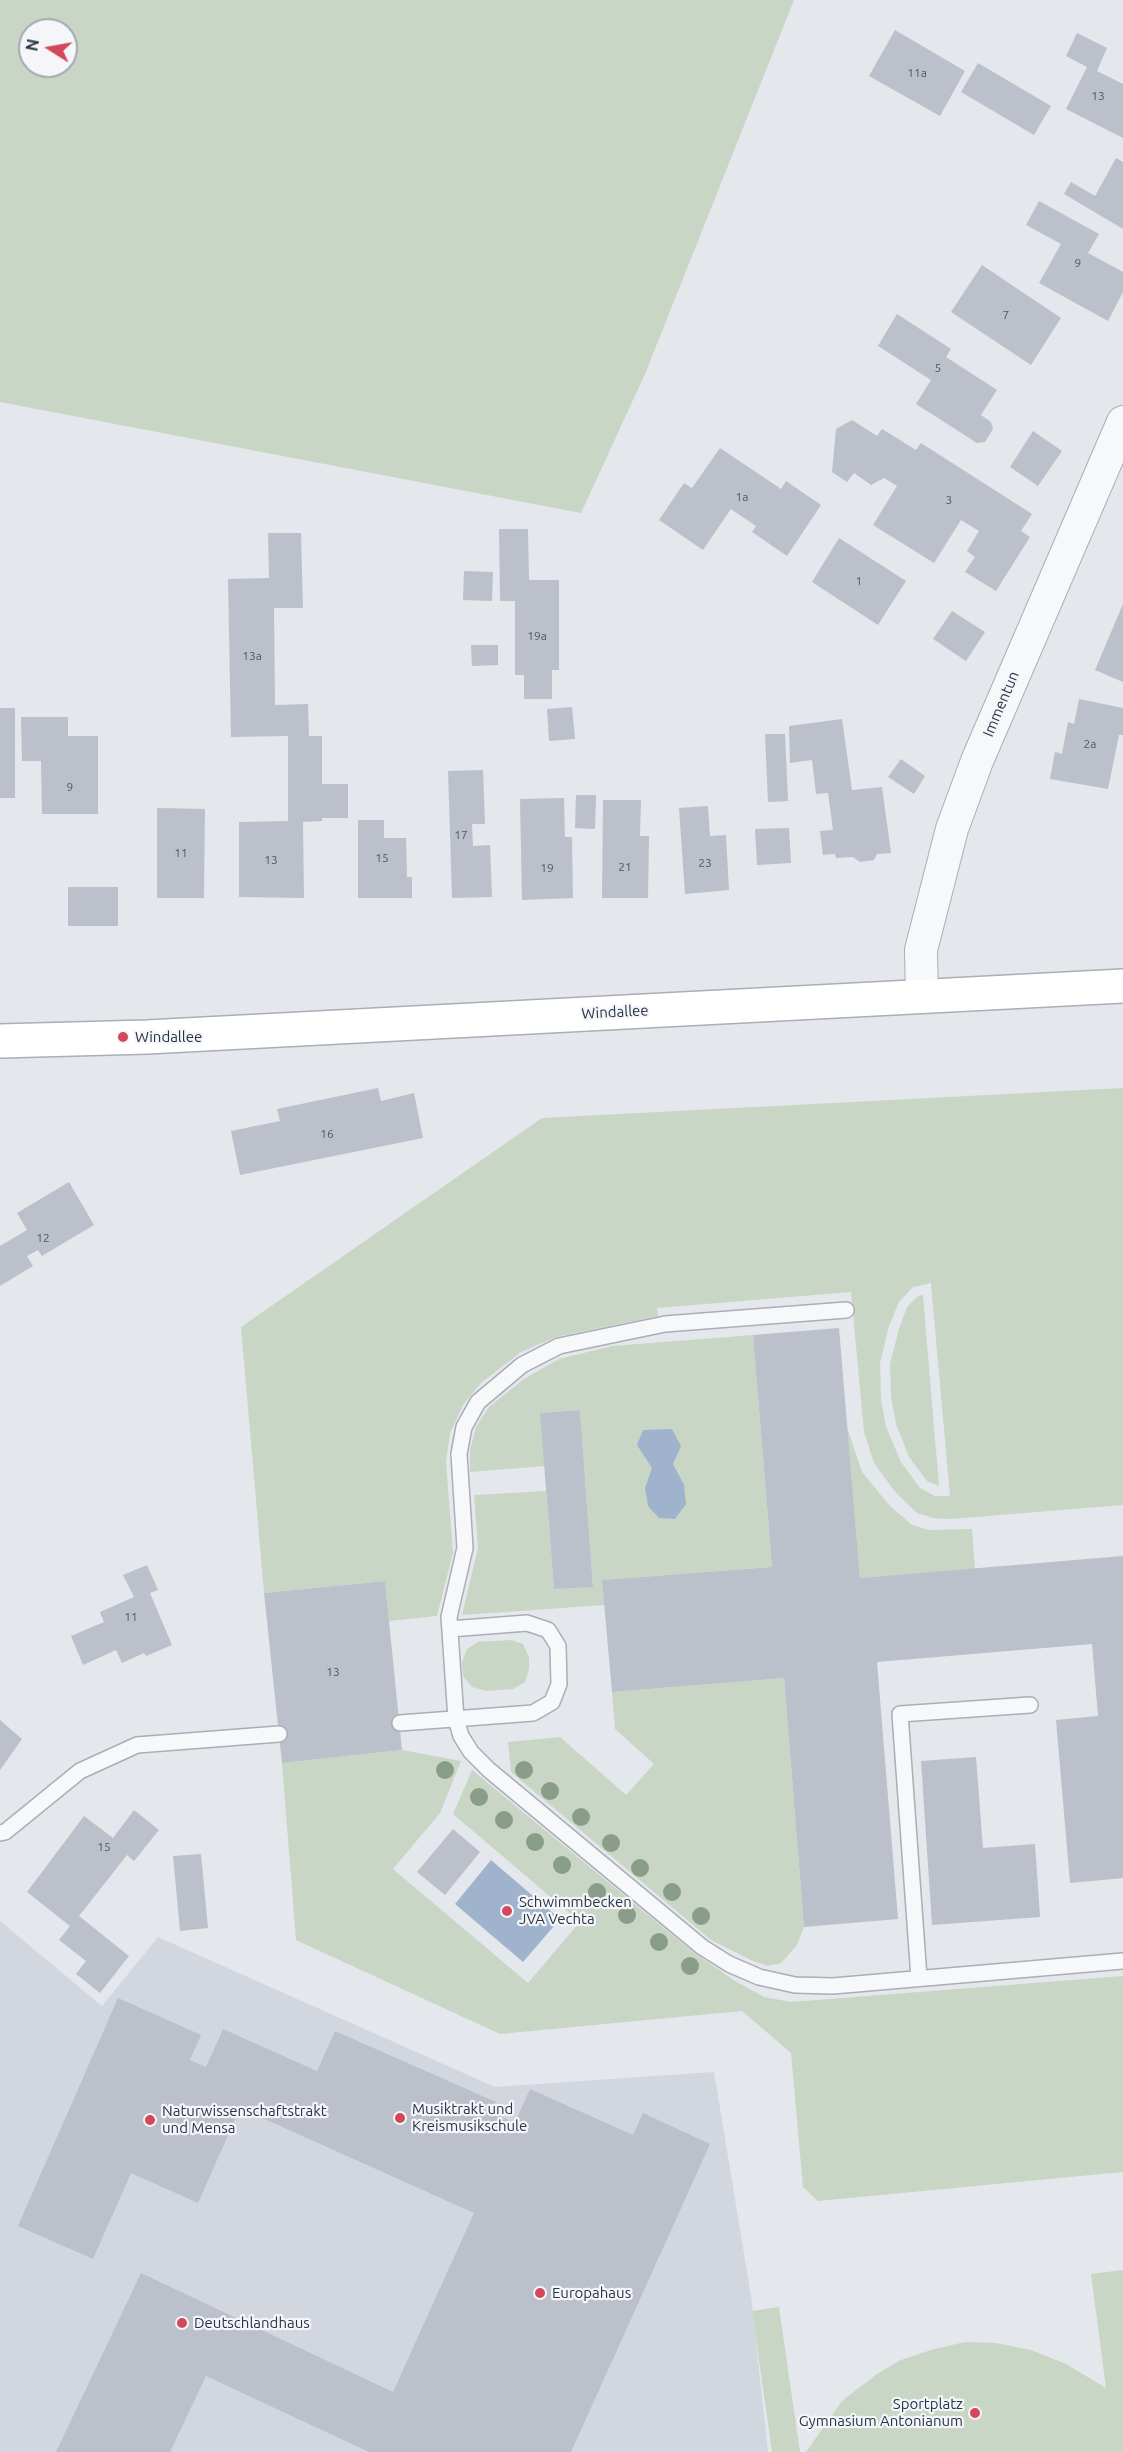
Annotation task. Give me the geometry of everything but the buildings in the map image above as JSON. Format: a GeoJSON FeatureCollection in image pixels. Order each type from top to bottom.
{"type":"FeatureCollection","features":[{"type":"Feature","properties":{"kind":"main road","name":"Windallee"},"geometry":{"type":"LineString","coordinates":[[0,1041],[147,1037],[1123,986]]}},
{"type":"Feature","properties":{"kind":"street","name":"Immentun"},"geometry":{"type":"LineString","coordinates":[[922,998],[921,950],[952,829],[976,761],[1123,422]]}},
{"type":"Feature","properties":{"kind":"lane"},"geometry":{"type":"LineString","coordinates":[[846,1310],[665,1324],[559,1346],[522,1365],[478,1402],[464,1426],[459,1454],[465,1548],[449,1617],[456,1719],[461,1736],[471,1752],[489,1770],[702,1947],[729,1964],[759,1977],[795,1986],[833,1986],[1123,1961]]}},
{"type":"Feature","properties":{"kind":"lane"},"geometry":{"type":"LineString","coordinates":[[400,1723],[533,1713],[552,1702],[559,1684],[558,1646],[548,1630],[527,1623],[450,1629]]}},
{"type":"Feature","properties":{"kind":"lane"},"geometry":{"type":"LineString","coordinates":[[919,1978],[900,1714],[1030,1705]]}},
{"type":"Feature","properties":{"kind":"lane"},"geometry":{"type":"LineString","coordinates":[[0,1833],[5,1832],[80,1771],[137,1745],[279,1734]]}},
{"type":"Feature","properties":{"kind":"shaded area"},"geometry":{"type":"Polygon","coordinates":[[[0,1921],[102,2006],[158,1937],[495,2087],[714,2072],[751,2296],[768,2452],[0,2452],[0,1921]]]}},
{"type":"Feature","properties":{"kind":"green space"},"geometry":{"type":"Polygon","coordinates":[[[0,0],[794,0],[645,374],[581,513],[0,402],[0,0]]]}},
{"type":"Feature","properties":{"kind":"green space"},"geometry":{"type":"Polygon","coordinates":[[[1123,1088],[1123,1505],[951,1519],[933,1518],[917,1513],[896,1493],[874,1463],[864,1432],[851,1292],[657,1308],[658,1316],[556,1337],[521,1352],[481,1383],[463,1405],[450,1433],[446,1462],[453,1553],[437,1616],[389,1621],[385,1581],[264,1593],[241,1327],[542,1118],[1123,1088]],[[931,1283],[913,1287],[899,1302],[889,1326],[880,1363],[881,1399],[886,1427],[901,1462],[920,1488],[935,1496],[950,1496],[931,1283]]]}},
{"type":"Feature","properties":{"kind":"green space"},"geometry":{"type":"Polygon","coordinates":[[[923,1295],[939,1486],[927,1481],[909,1457],[896,1424],[891,1398],[890,1364],[899,1329],[907,1307],[918,1296],[923,1295]]]}},
{"type":"Feature","properties":{"kind":"green space"},"geometry":{"type":"Polygon","coordinates":[[[753,1335],[772,1567],[603,1580],[605,1605],[462,1615],[478,1548],[474,1495],[546,1491],[554,1589],[593,1586],[580,1410],[541,1413],[545,1466],[470,1472],[470,1450],[476,1427],[489,1407],[524,1379],[559,1359],[612,1346],[753,1335]]]}},
{"type":"Feature","properties":{"kind":"green space"},"geometry":{"type":"Polygon","coordinates":[[[847,1427],[862,1472],[889,1505],[912,1525],[929,1530],[972,1529],[975,1569],[860,1578],[847,1427]]]}},
{"type":"Feature","properties":{"kind":"green space"},"geometry":{"type":"Polygon","coordinates":[[[511,1640],[523,1644],[529,1657],[529,1669],[525,1682],[513,1689],[487,1691],[472,1687],[463,1676],[462,1662],[467,1649],[478,1642],[511,1640]]]}},
{"type":"Feature","properties":{"kind":"green space"},"geometry":{"type":"Polygon","coordinates":[[[784,1678],[804,1927],[797,1945],[781,1963],[768,1966],[711,1940],[511,1772],[508,1742],[560,1737],[626,1795],[654,1764],[615,1729],[612,1692],[784,1678]]]}},
{"type":"Feature","properties":{"kind":"green space"},"geometry":{"type":"Polygon","coordinates":[[[402,1750],[461,1761],[440,1813],[393,1869],[528,1983],[580,1922],[453,1814],[472,1770],[693,1952],[735,1981],[764,1997],[791,2002],[1123,1976],[1123,2172],[818,2201],[803,2187],[791,2053],[742,2011],[500,2034],[296,1940],[282,1763],[402,1750]]]}},
{"type":"Feature","properties":{"kind":"green space"},"geometry":{"type":"Polygon","coordinates":[[[1123,2270],[1123,2452],[806,2452],[842,2401],[877,2374],[901,2360],[965,2342],[996,2343],[1031,2350],[1066,2364],[1106,2388],[1091,2274],[1123,2270]]]}},
{"type":"Feature","properties":{"kind":"green space"},"geometry":{"type":"Polygon","coordinates":[[[779,2307],[800,2452],[772,2452],[752,2311],[779,2307]]]}},
{"type":"Feature","properties":{"kind":"water"},"geometry":{"type":"Polygon","coordinates":[[[672,1429],[681,1446],[673,1464],[684,1485],[686,1504],[675,1519],[659,1518],[648,1506],[645,1488],[652,1468],[637,1445],[643,1430],[672,1429]]]}},
{"type":"Feature","properties":{"kind":"water","name":"Schwimmbecken JVA Vechta"},"geometry":{"type":"Polygon","coordinates":[[[491,1860],[560,1919],[523,1962],[455,1904],[491,1860]]]}},
{"type":"Feature","properties":{"kind":"place","name":"Windallee"},"geometry":{"type":"Point","coordinates":[123,1037]}},
{"type":"Feature","properties":{"kind":"place","name":"Schwimmbecken JVA Vechta"},"geometry":{"type":"Point","coordinates":[507,1911]}},
{"type":"Feature","properties":{"kind":"place","name":"Musiktrakt und Kreismusikschule"},"geometry":{"type":"Point","coordinates":[400,2118]}},
{"type":"Feature","properties":{"kind":"place","name":"Naturwissenschaftstrakt und Mensa"},"geometry":{"type":"Point","coordinates":[150,2120]}},
{"type":"Feature","properties":{"kind":"place","name":"Europahaus"},"geometry":{"type":"Point","coordinates":[540,2293]}},
{"type":"Feature","properties":{"kind":"place","name":"Deutschlandhaus"},"geometry":{"type":"Point","coordinates":[182,2323]}},
{"type":"Feature","properties":{"kind":"place","name":"Sportplatz Gymnasium Antonianum"},"geometry":{"type":"Point","coordinates":[975,2413]}}]}
